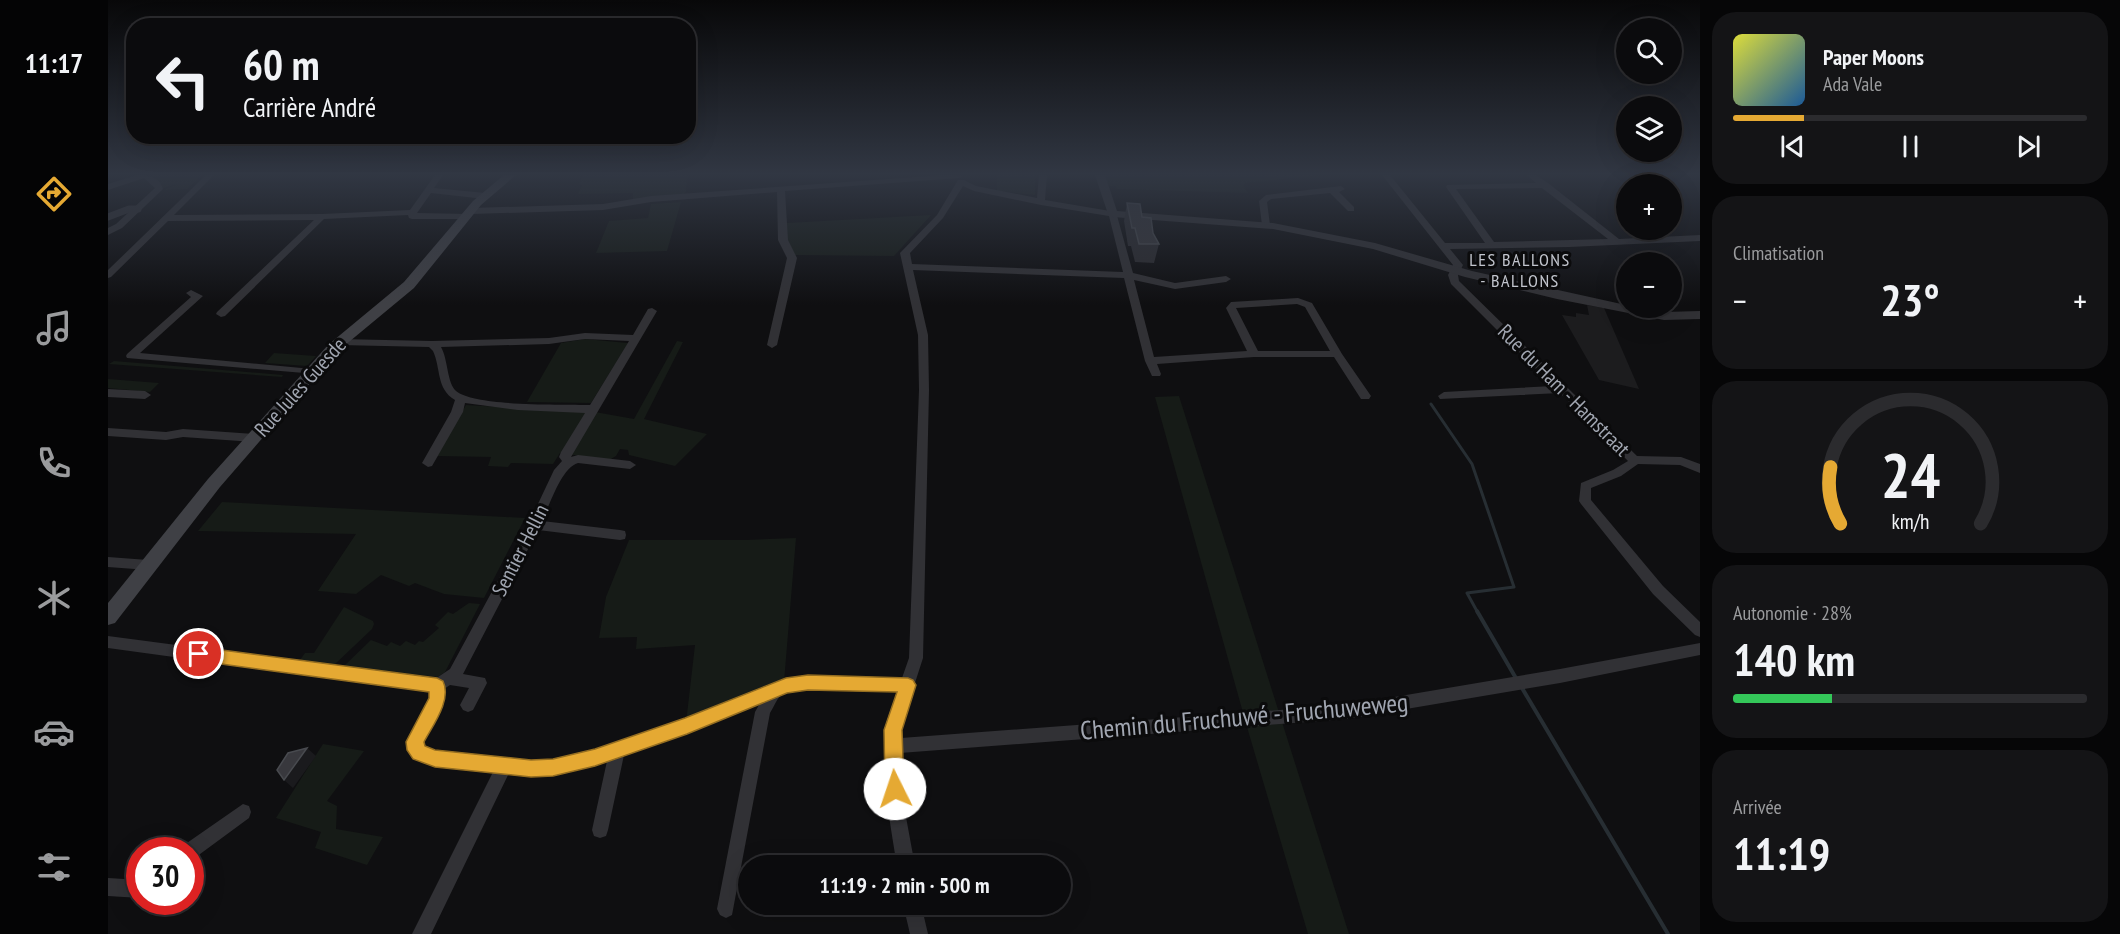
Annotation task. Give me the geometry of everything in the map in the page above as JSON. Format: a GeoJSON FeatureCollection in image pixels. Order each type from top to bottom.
{"type":"FeatureCollection","features":[{"type":"Feature","properties":{"kind":"main road","name":"Rue Jules Guesde"},"geometry":{"type":"LineString","coordinates":[[108,617],[148,565],[312,372],[339,342],[409,285],[464,219]]}},
{"type":"Feature","properties":{"kind":"street"},"geometry":{"type":"LineString","coordinates":[[108,232],[127,219]]}},
{"type":"Feature","properties":{"kind":"street"},"geometry":{"type":"LineString","coordinates":[[108,276],[165,219]]}},
{"type":"Feature","properties":{"kind":"street"},"geometry":{"type":"LineString","coordinates":[[221,314],[320,219]]}},
{"type":"Feature","properties":{"kind":"street"},"geometry":{"type":"LineString","coordinates":[[772,345],[792,258],[783,240],[782,219]]}},
{"type":"Feature","properties":{"kind":"street"},"geometry":{"type":"LineString","coordinates":[[904,855],[898,817],[892,746],[895,720],[916,658],[924,380],[923,335],[907,267],[906,251],[937,219]]}},
{"type":"Feature","properties":{"kind":"street"},"geometry":{"type":"LineString","coordinates":[[1114,219],[1150,362],[1156,374]]}},
{"type":"Feature","properties":{"kind":"street"},"geometry":{"type":"LineString","coordinates":[[1177,219],[1266,225],[1375,246],[1456,270],[1557,295],[1640,312],[1700,315]]}},
{"type":"Feature","properties":{"kind":"street"},"geometry":{"type":"LineString","coordinates":[[1265,219],[1266,225]]}},
{"type":"Feature","properties":{"kind":"street"},"geometry":{"type":"LineString","coordinates":[[1420,219],[1458,265],[1456,270]]}},
{"type":"Feature","properties":{"kind":"street"},"geometry":{"type":"LineString","coordinates":[[1472,219],[1491,245]]}},
{"type":"Feature","properties":{"kind":"street"},"geometry":{"type":"LineString","coordinates":[[1587,219],[1617,242]]}},
{"type":"Feature","properties":{"kind":"street"},"geometry":{"type":"LineString","coordinates":[[1442,246],[1700,238]]}},
{"type":"Feature","properties":{"kind":"street"},"geometry":{"type":"LineString","coordinates":[[907,267],[1128,275],[1175,286],[1226,279]]}},
{"type":"Feature","properties":{"kind":"street","name":"Rue du Ham - Hamstraat"},"geometry":{"type":"LineString","coordinates":[[1456,270],[1453,275],[1454,282],[1634,460],[1617,473],[1584,486],[1585,501],[1658,590],[1700,631]]}},
{"type":"Feature","properties":{"kind":"street"},"geometry":{"type":"LineString","coordinates":[[191,293],[198,296],[131,356],[312,372]]}},
{"type":"Feature","properties":{"kind":"street"},"geometry":{"type":"LineString","coordinates":[[1254,354],[1231,308],[1234,304],[1298,301],[1309,305],[1337,354],[1365,396]]}},
{"type":"Feature","properties":{"kind":"street","name":"Sentier Hellin"},"geometry":{"type":"LineString","coordinates":[[504,766],[425,757],[416,750],[416,738],[444,682],[489,622],[560,470],[568,462],[565,457],[567,452],[652,310]]}},
{"type":"Feature","properties":{"kind":"street"},"geometry":{"type":"LineString","coordinates":[[1685,316],[1700,327]]}},
{"type":"Feature","properties":{"kind":"street"},"geometry":{"type":"LineString","coordinates":[[339,342],[432,344],[549,341],[585,336],[636,338]]}},
{"type":"Feature","properties":{"kind":"street"},"geometry":{"type":"LineString","coordinates":[[432,344],[441,353],[443,375],[449,389],[460,399],[491,404],[593,409]]}},
{"type":"Feature","properties":{"kind":"street"},"geometry":{"type":"LineString","coordinates":[[1150,362],[1254,354],[1337,354]]}},
{"type":"Feature","properties":{"kind":"street"},"geometry":{"type":"LineString","coordinates":[[1444,396],[1563,389]]}},
{"type":"Feature","properties":{"kind":"street"},"geometry":{"type":"LineString","coordinates":[[108,393],[145,395]]}},
{"type":"Feature","properties":{"kind":"street"},"geometry":{"type":"LineString","coordinates":[[428,464],[458,412],[460,399]]}},
{"type":"Feature","properties":{"kind":"street"},"geometry":{"type":"LineString","coordinates":[[108,432],[166,436],[183,433],[254,438]]}},
{"type":"Feature","properties":{"kind":"street"},"geometry":{"type":"LineString","coordinates":[[568,462],[578,459],[630,465]]}},
{"type":"Feature","properties":{"kind":"street"},"geometry":{"type":"LineString","coordinates":[[1634,460],[1681,461],[1700,469]]}},
{"type":"Feature","properties":{"kind":"street"},"geometry":{"type":"LineString","coordinates":[[534,525],[620,535]]}},
{"type":"Feature","properties":{"kind":"street"},"geometry":{"type":"LineString","coordinates":[[108,562],[148,565]]}},
{"type":"Feature","properties":{"kind":"street"},"geometry":{"type":"LineString","coordinates":[[108,642],[444,682],[480,683],[468,705]]}},
{"type":"Feature","properties":{"kind":"street","name":"Chemin du Fruchuwé - Fruchuweweg"},"geometry":{"type":"LineString","coordinates":[[892,746],[1347,712],[1550,678],[1700,649]]}},
{"type":"Feature","properties":{"kind":"street"},"geometry":{"type":"LineString","coordinates":[[421,934],[504,766],[553,767],[617,750],[687,726],[776,689],[808,683],[908,685]]}},
{"type":"Feature","properties":{"kind":"street"},"geometry":{"type":"LineString","coordinates":[[726,909],[764,712],[776,689]]}},
{"type":"Feature","properties":{"kind":"street"},"geometry":{"type":"LineString","coordinates":[[600,830],[617,750]]}},
{"type":"Feature","properties":{"kind":"street"},"geometry":{"type":"LineString","coordinates":[[204,841],[243,812]]}},
{"type":"Feature","properties":{"kind":"street"},"geometry":{"type":"LineString","coordinates":[[108,887],[126,888]]}},
{"type":"Feature","properties":{"kind":"street"},"geometry":{"type":"LineString","coordinates":[[915,915],[919,934]]}},
{"type":"Feature","properties":{"kind":"shaded area"},"geometry":{"type":"Polygon","coordinates":[[[676,219],[667,251],[596,253],[609,221],[676,219]]]}},
{"type":"Feature","properties":{"kind":"shaded area"},"geometry":{"type":"Polygon","coordinates":[[[866,219],[928,219],[894,256],[795,255],[787,246],[787,223],[866,219]]]}},
{"type":"Feature","properties":{"kind":"shaded area"},"geometry":{"type":"Polygon","coordinates":[[[1587,305],[1604,308],[1639,389],[1599,380],[1562,315],[1576,317],[1576,313],[1589,315],[1587,305]]]}},
{"type":"Feature","properties":{"kind":"shaded area"},"geometry":{"type":"Polygon","coordinates":[[[585,339],[628,343],[591,403],[527,402],[561,343],[585,339]]]}},
{"type":"Feature","properties":{"kind":"shaded area"},"geometry":{"type":"Polygon","coordinates":[[[677,341],[683,342],[644,419],[707,434],[675,466],[629,455],[628,450],[620,449],[616,456],[609,460],[560,453],[553,464],[511,463],[508,467],[488,466],[491,457],[437,456],[466,405],[595,412],[634,419],[677,341]]]}},
{"type":"Feature","properties":{"kind":"shaded area"},"geometry":{"type":"Polygon","coordinates":[[[274,353],[316,356],[307,366],[265,363],[274,353]]]}},
{"type":"Feature","properties":{"kind":"shaded area"},"geometry":{"type":"Polygon","coordinates":[[[114,361],[283,375],[282,377],[109,364],[114,361]]]}},
{"type":"Feature","properties":{"kind":"shaded area"},"geometry":{"type":"Polygon","coordinates":[[[108,379],[159,383],[150,392],[108,388],[108,379]]]}},
{"type":"Feature","properties":{"kind":"shaded area"},"geometry":{"type":"Polygon","coordinates":[[[1179,396],[1349,934],[1308,934],[1247,727],[1155,397],[1179,396]]]}},
{"type":"Feature","properties":{"kind":"shaded area"},"geometry":{"type":"Polygon","coordinates":[[[222,502],[525,518],[484,598],[444,594],[415,583],[409,586],[381,575],[356,594],[318,591],[356,534],[198,531],[222,502]]]}},
{"type":"Feature","properties":{"kind":"shaded area"},"geometry":{"type":"Polygon","coordinates":[[[796,538],[784,682],[686,723],[695,645],[636,649],[637,637],[599,638],[606,597],[629,540],[796,538]]]}},
{"type":"Feature","properties":{"kind":"shaded area"},"geometry":{"type":"Polygon","coordinates":[[[469,603],[480,604],[445,672],[438,677],[343,667],[371,640],[387,646],[391,642],[400,646],[406,641],[415,645],[419,641],[423,642],[439,628],[435,625],[448,612],[453,614],[469,603]]]}},
{"type":"Feature","properties":{"kind":"shaded area"},"geometry":{"type":"Polygon","coordinates":[[[344,607],[373,621],[372,629],[334,665],[300,660],[305,653],[314,653],[344,607]]]}},
{"type":"Feature","properties":{"kind":"shaded area"},"geometry":{"type":"Polygon","coordinates":[[[323,744],[364,751],[327,801],[337,806],[336,829],[383,837],[367,865],[315,848],[321,832],[276,818],[323,744]]]}},
{"type":"Feature","properties":{"kind":"building"},"geometry":{"type":"Polygon","coordinates":[[[1130,219],[1151,219],[1153,233],[1159,244],[1139,244],[1135,228],[1132,228],[1130,219]]]}},
{"type":"Feature","properties":{"kind":"building"},"geometry":{"type":"Polygon","coordinates":[[[307,748],[284,780],[277,770],[288,753],[307,748]]]}},
{"type":"Feature","properties":{"kind":"waterway"},"geometry":{"type":"LineString","coordinates":[[1431,404],[1472,464],[1514,587],[1467,593],[1478,613]]}},
{"type":"Feature","properties":{"kind":"waterway"},"geometry":{"type":"LineString","coordinates":[[1477,611],[1517,680]]}},
{"type":"Feature","properties":{"kind":"waterway"},"geometry":{"type":"LineString","coordinates":[[1522,688],[1668,934]]}},
{"type":"Feature","properties":{"kind":"district","name":"LES BALLONS - BALLONS"},"geometry":{"type":"Point","coordinates":[1520,269]}},
{"type":"Feature","properties":{"kind":"route"},"geometry":{"type":"LineString","coordinates":[[199,654],[437,686],[439,691],[437,698],[415,742],[419,753],[425,757],[531,768],[553,767],[595,757],[687,726],[786,686],[808,683],[908,685],[893,730],[895,789]]}}]}
